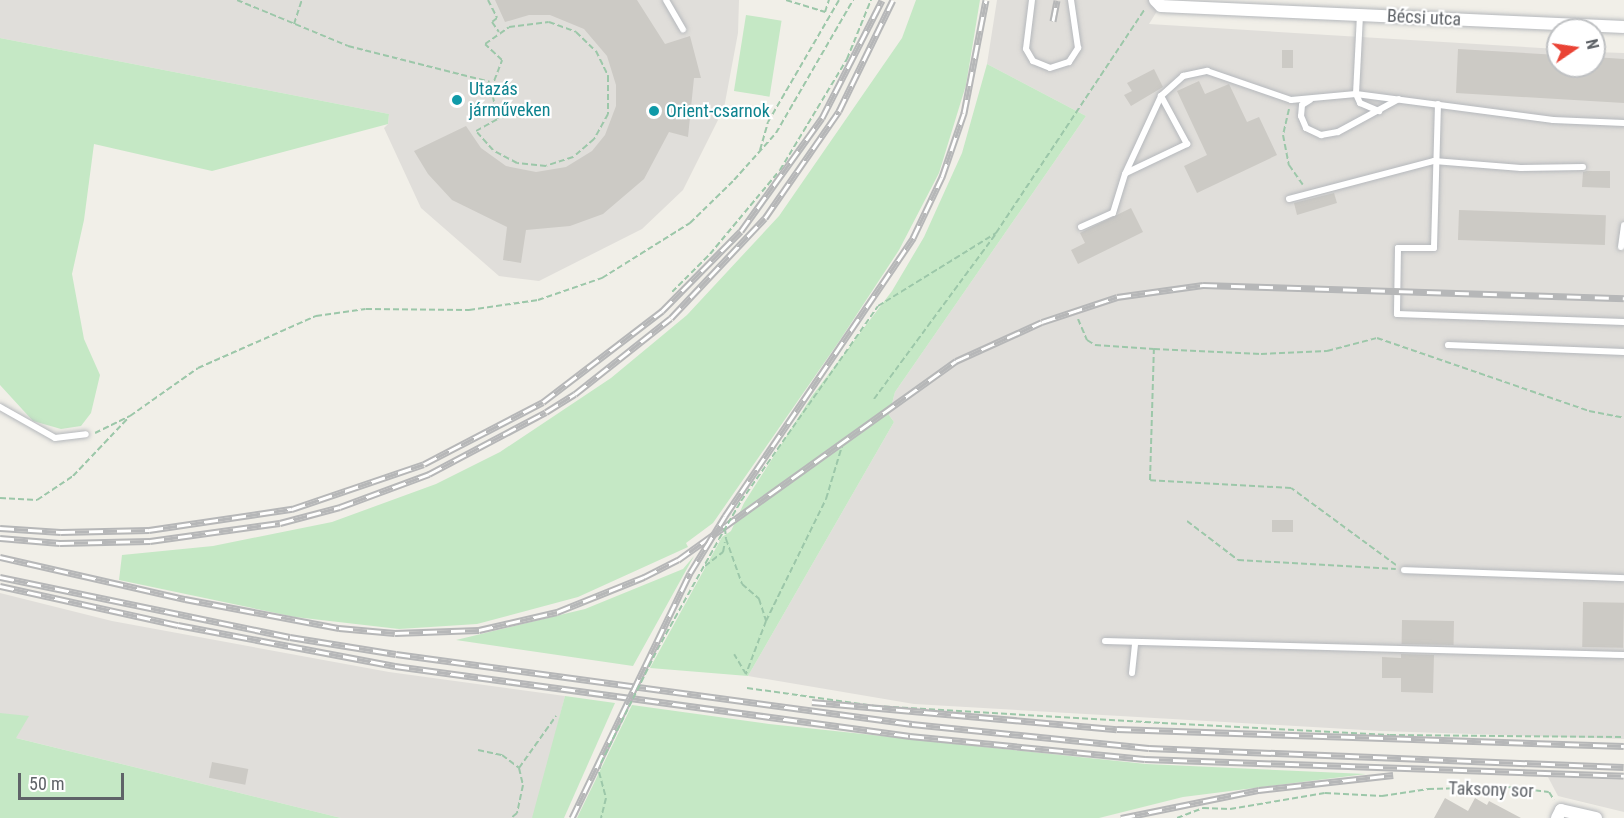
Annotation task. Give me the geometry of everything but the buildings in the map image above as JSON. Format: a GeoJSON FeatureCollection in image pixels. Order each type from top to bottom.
{"type":"FeatureCollection","features":[{"type":"Feature","properties":{"kind":"street","name":"Bécsi utca"},"geometry":{"type":"LineString","coordinates":[[1154,0],[1161,6],[1624,27]]}},
{"type":"Feature","properties":{"kind":"street"},"geometry":{"type":"LineString","coordinates":[[1559,814],[1596,818]]}},
{"type":"Feature","properties":{"kind":"lane"},"geometry":{"type":"LineString","coordinates":[[666,0],[684,30]]}},
{"type":"Feature","properties":{"kind":"lane"},"geometry":{"type":"LineString","coordinates":[[1032,0],[1026,49],[1033,61],[1050,68],[1069,62],[1078,48],[1071,0]]}},
{"type":"Feature","properties":{"kind":"lane"},"geometry":{"type":"LineString","coordinates":[[1360,15],[1356,94],[1360,103],[1379,111]]}},
{"type":"Feature","properties":{"kind":"lane"},"geometry":{"type":"LineString","coordinates":[[1080,227],[1113,213],[1125,174],[1161,96],[1183,76],[1208,71],[1291,100],[1356,94],[1553,120],[1624,123]]}},
{"type":"Feature","properties":{"kind":"lane"},"geometry":{"type":"LineString","coordinates":[[1125,174],[1187,144],[1161,96]]}},
{"type":"Feature","properties":{"kind":"lane"},"geometry":{"type":"LineString","coordinates":[[1314,98],[1302,105],[1300,116],[1306,128],[1321,135],[1338,132],[1400,99]]}},
{"type":"Feature","properties":{"kind":"lane"},"geometry":{"type":"LineString","coordinates":[[1438,104],[1434,248],[1398,248],[1397,314],[1624,322]]}},
{"type":"Feature","properties":{"kind":"lane"},"geometry":{"type":"LineString","coordinates":[[1289,199],[1410,164],[1438,161],[1521,168],[1583,167]]}},
{"type":"Feature","properties":{"kind":"lane"},"geometry":{"type":"LineString","coordinates":[[1621,247],[1624,225]]}},
{"type":"Feature","properties":{"kind":"lane"},"geometry":{"type":"LineString","coordinates":[[1448,345],[1624,352]]}},
{"type":"Feature","properties":{"kind":"lane"},"geometry":{"type":"LineString","coordinates":[[0,407],[55,438],[86,434]]}},
{"type":"Feature","properties":{"kind":"lane"},"geometry":{"type":"LineString","coordinates":[[1404,570],[1624,578]]}},
{"type":"Feature","properties":{"kind":"lane"},"geometry":{"type":"LineString","coordinates":[[1105,641],[1624,655]]}},
{"type":"Feature","properties":{"kind":"lane"},"geometry":{"type":"LineString","coordinates":[[1132,673],[1135,642]]}},
{"type":"Feature","properties":{"kind":"path"},"geometry":{"type":"LineString","coordinates":[[237,0],[348,46],[491,82]]}},
{"type":"Feature","properties":{"kind":"path"},"geometry":{"type":"LineString","coordinates":[[294,24],[302,0]]}},
{"type":"Feature","properties":{"kind":"path"},"geometry":{"type":"LineString","coordinates":[[488,0],[497,18],[492,22],[499,32]]}},
{"type":"Feature","properties":{"kind":"path"},"geometry":{"type":"LineString","coordinates":[[786,0],[825,12],[829,0]]}},
{"type":"Feature","properties":{"kind":"path"},"geometry":{"type":"LineString","coordinates":[[760,151],[768,122],[839,0]]}},
{"type":"Feature","properties":{"kind":"path"},"geometry":{"type":"LineString","coordinates":[[0,498],[38,500],[73,476],[130,416],[198,368],[316,316],[366,309],[469,310],[538,300],[602,278],[690,223],[760,151],[776,133],[810,78],[853,0]]}},
{"type":"Feature","properties":{"kind":"path"},"geometry":{"type":"LineString","coordinates":[[672,292],[718,245],[780,170],[847,59],[871,0]]}},
{"type":"Feature","properties":{"kind":"path"},"geometry":{"type":"LineString","coordinates":[[874,399],[1025,194],[1130,27],[1154,0]]}},
{"type":"Feature","properties":{"kind":"path"},"geometry":{"type":"LineString","coordinates":[[540,21],[567,27],[583,37],[596,51],[608,76],[608,114],[594,139],[573,157],[546,165],[517,163],[493,150],[476,131],[498,118],[492,102],[491,82],[502,60],[485,44],[499,32],[521,23],[540,21]]}},
{"type":"Feature","properties":{"kind":"path"},"geometry":{"type":"LineString","coordinates":[[1291,100],[1283,135],[1289,165],[1309,193]]}},
{"type":"Feature","properties":{"kind":"path"},"geometry":{"type":"LineString","coordinates":[[601,818],[606,798],[599,772],[601,764],[657,650],[741,501],[878,306],[996,233]]}},
{"type":"Feature","properties":{"kind":"path"},"geometry":{"type":"LineString","coordinates":[[1078,319],[1087,340],[1095,345],[1154,349],[1261,354],[1327,351],[1377,338],[1589,411],[1624,418]]}},
{"type":"Feature","properties":{"kind":"path"},"geometry":{"type":"LineString","coordinates":[[1154,349],[1150,480],[1291,488],[1404,570]]}},
{"type":"Feature","properties":{"kind":"path"},"geometry":{"type":"LineString","coordinates":[[86,434],[130,416]]}},
{"type":"Feature","properties":{"kind":"path"},"geometry":{"type":"LineString","coordinates":[[734,654],[746,674],[766,621],[826,499],[842,446]]}},
{"type":"Feature","properties":{"kind":"path"},"geometry":{"type":"LineString","coordinates":[[1187,520],[1238,560],[1404,570]]}},
{"type":"Feature","properties":{"kind":"path"},"geometry":{"type":"LineString","coordinates":[[725,528],[726,539],[742,584],[759,599],[766,621]]}},
{"type":"Feature","properties":{"kind":"path"},"geometry":{"type":"LineString","coordinates":[[702,567],[723,552],[726,539]]}},
{"type":"Feature","properties":{"kind":"path"},"geometry":{"type":"LineString","coordinates":[[747,688],[875,706],[1162,723],[1390,735],[1624,737]]}},
{"type":"Feature","properties":{"kind":"path"},"geometry":{"type":"LineString","coordinates":[[519,768],[556,716]]}},
{"type":"Feature","properties":{"kind":"path"},"geometry":{"type":"LineString","coordinates":[[478,750],[502,755],[519,768],[524,785],[517,813],[512,818]]}},
{"type":"Feature","properties":{"kind":"path","name":"Taksony sor"},"geometry":{"type":"LineString","coordinates":[[1177,818],[1203,808],[1230,809],[1325,793],[1411,794],[1428,789],[1508,787],[1549,792],[1559,814]]}},
{"type":"Feature","properties":{"kind":"shaded area"},"geometry":{"type":"Polygon","coordinates":[[[0,0],[739,0],[738,33],[724,108],[683,190],[642,229],[539,281],[499,276],[421,208],[384,128],[388,124],[389,114],[0,38],[0,0]]]}},
{"type":"Feature","properties":{"kind":"shaded area"},"geometry":{"type":"Polygon","coordinates":[[[997,0],[1164,0],[1149,24],[1546,48],[1546,78],[1606,78],[1606,52],[1624,53],[1624,739],[1381,731],[914,704],[748,676],[894,422],[889,415],[895,392],[1086,116],[987,64],[997,0]]]}},
{"type":"Feature","properties":{"kind":"shaded area"},"geometry":{"type":"Polygon","coordinates":[[[0,593],[112,621],[389,672],[565,696],[535,814],[532,818],[341,818],[0,734],[0,593]]]}},
{"type":"Feature","properties":{"kind":"shaded area"},"geometry":{"type":"Polygon","coordinates":[[[1548,777],[1624,780],[1624,812],[1558,796],[1548,777]]]}},
{"type":"Feature","properties":{"kind":"green space"},"geometry":{"type":"Polygon","coordinates":[[[916,0],[980,0],[966,85],[939,173],[899,250],[840,340],[713,523],[686,543],[688,547],[578,597],[477,624],[399,629],[295,617],[119,580],[122,555],[213,546],[332,522],[436,484],[500,452],[611,378],[687,315],[779,216],[902,38],[916,0]]]}},
{"type":"Feature","properties":{"kind":"green space"},"geometry":{"type":"Polygon","coordinates":[[[746,15],[782,21],[770,97],[734,91],[746,15]]]}},
{"type":"Feature","properties":{"kind":"green space"},"geometry":{"type":"Polygon","coordinates":[[[0,38],[389,114],[388,124],[212,171],[94,144],[84,220],[72,274],[84,339],[100,375],[91,413],[81,426],[61,429],[33,421],[0,385],[0,38]]]}},
{"type":"Feature","properties":{"kind":"green space"},"geometry":{"type":"Polygon","coordinates":[[[987,64],[1086,116],[895,392],[889,415],[894,422],[748,676],[650,668],[722,537],[731,531],[744,503],[812,396],[892,291],[924,237],[962,153],[987,64]]]}},
{"type":"Feature","properties":{"kind":"green space"},"geometry":{"type":"Polygon","coordinates":[[[694,556],[633,666],[456,640],[585,609],[683,569],[694,556]]]}},
{"type":"Feature","properties":{"kind":"green space"},"geometry":{"type":"Polygon","coordinates":[[[565,696],[615,703],[564,818],[532,818],[565,696]]]}},
{"type":"Feature","properties":{"kind":"green space"},"geometry":{"type":"Polygon","coordinates":[[[632,705],[769,724],[1146,764],[1366,774],[1183,797],[1099,818],[577,818],[632,705]]]}},
{"type":"Feature","properties":{"kind":"green space"},"geometry":{"type":"Polygon","coordinates":[[[0,713],[29,716],[16,738],[341,818],[0,818],[0,713]]]}},
{"type":"Feature","properties":{"kind":"railway"},"geometry":{"type":"LineString","coordinates":[[0,528],[61,532],[149,530],[292,509],[424,464],[543,402],[662,311],[741,231],[822,118],[882,0]]}},
{"type":"Feature","properties":{"kind":"railway"},"geometry":{"type":"LineString","coordinates":[[0,538],[60,543],[150,541],[280,523],[340,507],[429,474],[546,412],[575,394],[671,318],[765,218],[839,111],[893,0]]}},
{"type":"Feature","properties":{"kind":"railway"},"geometry":{"type":"LineString","coordinates":[[572,818],[690,573],[725,516],[913,238],[942,177],[964,113],[986,0]]}},
{"type":"Feature","properties":{"kind":"railway"},"geometry":{"type":"LineString","coordinates":[[1053,21],[1057,0]]}},
{"type":"Feature","properties":{"kind":"railway"},"geometry":{"type":"LineString","coordinates":[[0,557],[185,599],[339,628],[395,633],[479,630],[557,612],[644,577],[678,560],[956,361],[1042,322],[1117,297],[1203,285],[1624,298]]}},
{"type":"Feature","properties":{"kind":"railway"},"geometry":{"type":"LineString","coordinates":[[0,577],[290,637],[396,654],[912,724],[1149,748],[1624,767]]}},
{"type":"Feature","properties":{"kind":"railway"},"geometry":{"type":"LineString","coordinates":[[0,586],[178,625],[395,666],[910,736],[1145,759],[1624,776]]}},
{"type":"Feature","properties":{"kind":"railway"},"geometry":{"type":"LineString","coordinates":[[812,702],[1117,729],[1624,746]]}},
{"type":"Feature","properties":{"kind":"railway"},"geometry":{"type":"LineString","coordinates":[[1121,818],[1259,790],[1393,775]]}},
{"type":"Feature","properties":{"kind":"place","name":"Utazás járműveken"},"geometry":{"type":"Point","coordinates":[457,100]}},
{"type":"Feature","properties":{"kind":"place","name":"Orient-csarnok"},"geometry":{"type":"Point","coordinates":[654,111]}}]}
